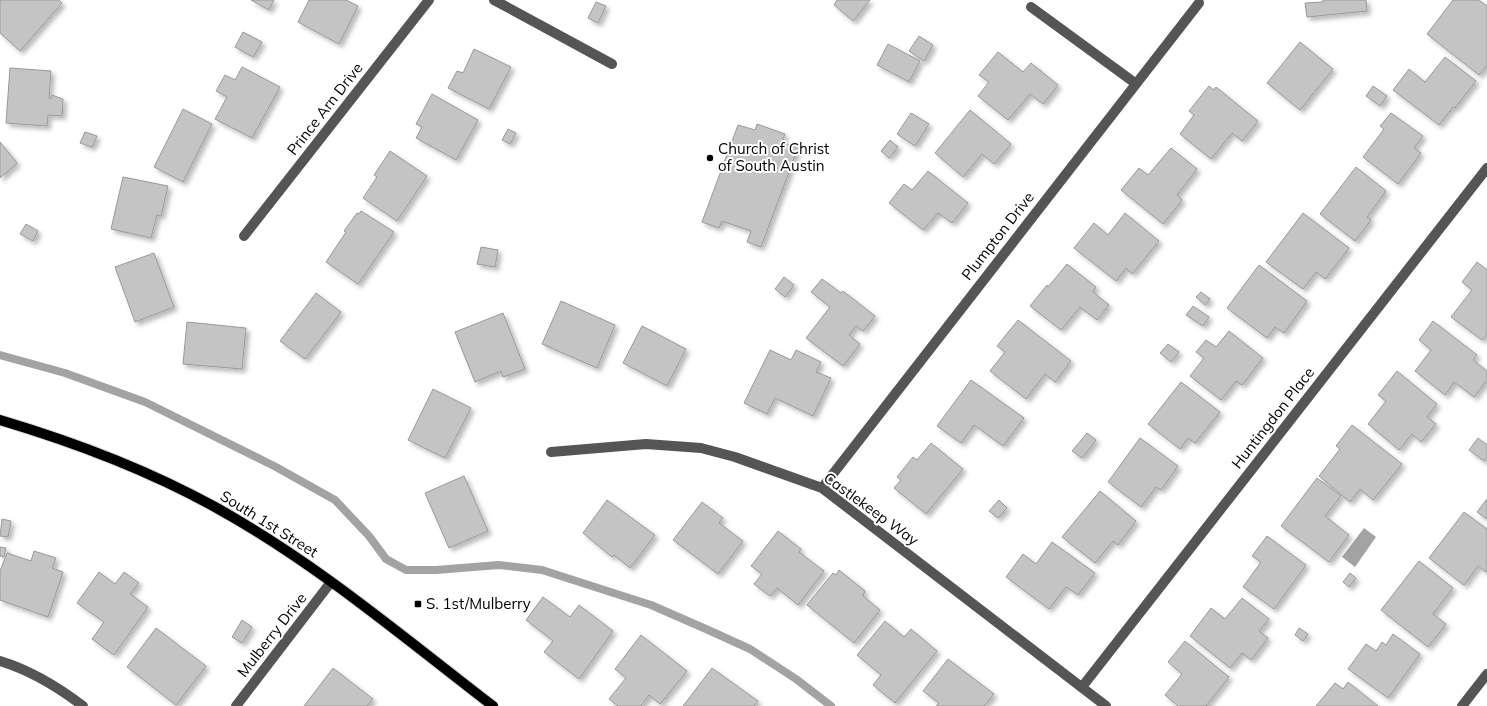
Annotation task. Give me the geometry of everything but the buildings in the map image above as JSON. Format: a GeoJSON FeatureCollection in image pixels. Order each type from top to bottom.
{"type":"FeatureCollection","features":[{"type":"Feature","properties":{"kind":"main road","name":"South 1st Street"},"geometry":{"type":"LineString","coordinates":[[0,420],[82,447],[120,462],[172,486],[228,515],[332,582],[493,706]]}},
{"type":"Feature","properties":{"kind":"street","name":"Prince Arn Drive"},"geometry":{"type":"LineString","coordinates":[[244,236],[430,0]]}},
{"type":"Feature","properties":{"kind":"street"},"geometry":{"type":"LineString","coordinates":[[494,0],[612,64]]}},
{"type":"Feature","properties":{"kind":"street","name":"Plumpton Drive"},"geometry":{"type":"LineString","coordinates":[[822,488],[1135,83],[1199,3]]}},
{"type":"Feature","properties":{"kind":"street"},"geometry":{"type":"LineString","coordinates":[[1031,7],[1135,83]]}},
{"type":"Feature","properties":{"kind":"street","name":"Huntingdon Place"},"geometry":{"type":"LineString","coordinates":[[1082,687],[1487,168]]}},
{"type":"Feature","properties":{"kind":"street","name":"Castlekeep Way"},"geometry":{"type":"LineString","coordinates":[[551,452],[646,444],[702,448],[735,457],[822,488],[1106,706]]}},
{"type":"Feature","properties":{"kind":"street","name":"Mulberry Drive"},"geometry":{"type":"LineString","coordinates":[[236,706],[332,582]]}},
{"type":"Feature","properties":{"kind":"street"},"geometry":{"type":"LineString","coordinates":[[0,661],[38,676],[83,706]]}},
{"type":"Feature","properties":{"kind":"street"},"geometry":{"type":"LineString","coordinates":[[1462,706],[1487,674]]}},
{"type":"Feature","properties":{"kind":"shaded area"},"geometry":{"type":"Polygon","coordinates":[[[1364,528],[1376,537],[1355,567],[1342,557],[1364,528]]]}},
{"type":"Feature","properties":{"kind":"waterway"},"geometry":{"type":"LineString","coordinates":[[0,355],[65,373],[145,402],[276,467],[335,500],[369,536],[386,559],[406,570],[436,570],[499,565],[542,570],[651,605],[750,649],[796,679],[831,706]]}},
{"type":"Feature","properties":{"kind":"place","name":"Church of Christ of South Austin"},"geometry":{"type":"Point","coordinates":[710,158]}},
{"type":"Feature","properties":{"kind":"place","name":"S. 1st/Mulberry"},"geometry":{"type":"Point","coordinates":[418,604]}}]}
